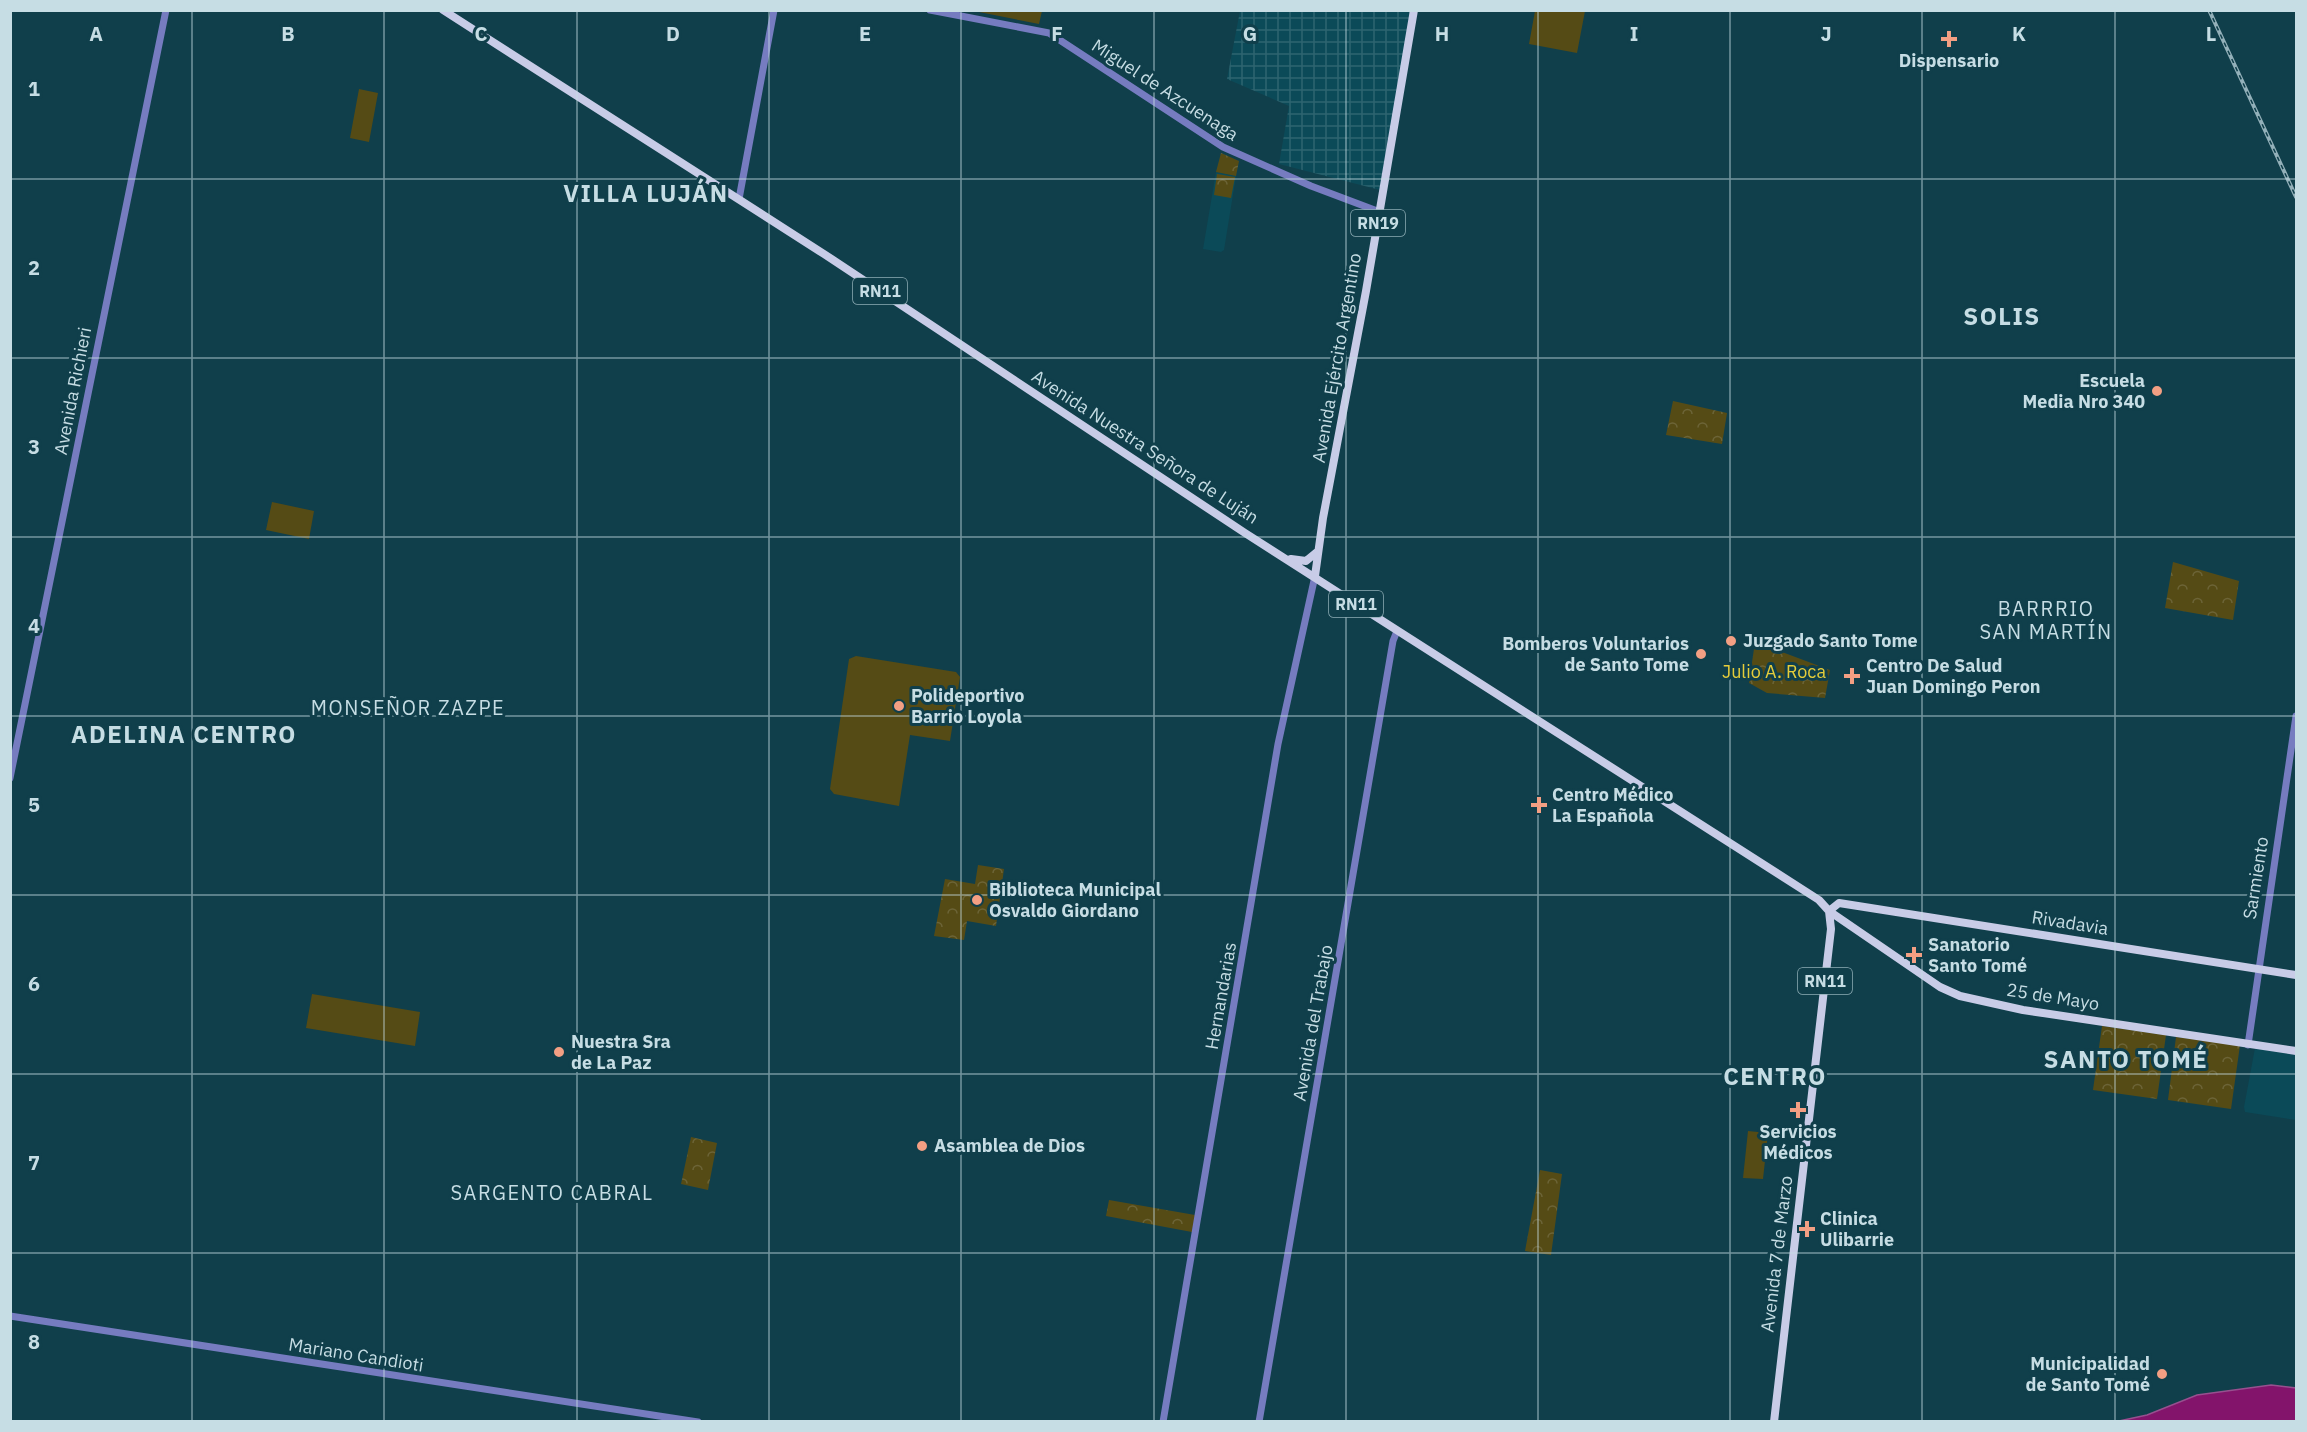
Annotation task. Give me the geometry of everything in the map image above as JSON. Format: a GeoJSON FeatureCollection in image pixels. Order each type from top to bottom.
{"type":"FeatureCollection","features":[{"type":"Feature","properties":{"kind":"main road","name":"Avenida Nuestra Señora de Luján"},"geometry":{"type":"LineString","coordinates":[[443,10],[739,199],[1286,559],[1819,900],[1829,911]]}},
{"type":"Feature","properties":{"kind":"main road","name":"Avenida Ejército Argentino"},"geometry":{"type":"LineString","coordinates":[[1315,576],[1317,552],[1380,212],[1414,10]]}},
{"type":"Feature","properties":{"kind":"main road","name":"Avenida Ejército Argentino"},"geometry":{"type":"LineString","coordinates":[[1315,576],[1321,558],[1328,498]]}},
{"type":"Feature","properties":{"kind":"main road"},"geometry":{"type":"LineString","coordinates":[[1286,559],[1306,561],[1317,552]]}},
{"type":"Feature","properties":{"kind":"main road","name":"Rivadavia"},"geometry":{"type":"LineString","coordinates":[[1829,911],[1839,903],[2296,975]]}},
{"type":"Feature","properties":{"kind":"main road","name":"25 de Mayo"},"geometry":{"type":"LineString","coordinates":[[1829,911],[1940,987],[1960,996],[2023,1010],[2296,1051]]}},
{"type":"Feature","properties":{"kind":"main road","name":"Avenida 7 de Marzo"},"geometry":{"type":"LineString","coordinates":[[1774,1422],[1831,929],[1829,911]]}},
{"type":"Feature","properties":{"kind":"street","name":"Avenida Richieri"},"geometry":{"type":"LineString","coordinates":[[10,778],[166,10]]}},
{"type":"Feature","properties":{"kind":"street"},"geometry":{"type":"LineString","coordinates":[[739,199],[774,10]]}},
{"type":"Feature","properties":{"kind":"street","name":"Miguel de Azcuenaga"},"geometry":{"type":"LineString","coordinates":[[930,10],[1049,33],[1223,147],[1311,186],[1380,212]]}},
{"type":"Feature","properties":{"kind":"street","name":"Hernandarias"},"geometry":{"type":"LineString","coordinates":[[1162,1422],[1278,744],[1315,576]]}},
{"type":"Feature","properties":{"kind":"street","name":"Avenida del Trabajo"},"geometry":{"type":"LineString","coordinates":[[1259,1422],[1393,641],[1398,631]]}},
{"type":"Feature","properties":{"kind":"street","name":"Sarmiento"},"geometry":{"type":"LineString","coordinates":[[2247,1045],[2296,716]]}},
{"type":"Feature","properties":{"kind":"street","name":"Mariano Candioti"},"geometry":{"type":"LineString","coordinates":[[10,1316],[698,1422]]}},
{"type":"Feature","properties":{"kind":"shaded area"},"geometry":{"type":"Polygon","coordinates":[[[1240,11],[1414,11],[1384,191],[1279,164],[1289,106],[1227,79],[1240,11]]]}},
{"type":"Feature","properties":{"kind":"shaded area"},"geometry":{"type":"Polygon","coordinates":[[[1216,172],[1236,176],[1224,250],[1221,252],[1203,249],[1216,172]]]}},
{"type":"Feature","properties":{"kind":"shaded area"},"geometry":{"type":"Polygon","coordinates":[[[2255,1048],[2296,1055],[2296,1120],[2245,1112],[2255,1048]]]}},
{"type":"Feature","properties":{"kind":"shaded area"},"geometry":{"type":"Polygon","coordinates":[[[2271,1385],[2296,1388],[2296,1421],[2119,1421],[2147,1415],[2197,1395],[2271,1385]]]}},
{"type":"Feature","properties":{"kind":"green space"},"geometry":{"type":"Polygon","coordinates":[[[974,10],[1042,11],[1039,24],[974,10]]]}},
{"type":"Feature","properties":{"kind":"green space"},"geometry":{"type":"Polygon","coordinates":[[[1535,11],[1585,11],[1577,53],[1529,44],[1535,11]]]}},
{"type":"Feature","properties":{"kind":"green space"},"geometry":{"type":"Polygon","coordinates":[[[359,89],[378,93],[369,142],[350,138],[359,89]]]}},
{"type":"Feature","properties":{"kind":"green space"},"geometry":{"type":"Polygon","coordinates":[[[1221,153],[1239,161],[1236,176],[1216,172],[1221,153]]]}},
{"type":"Feature","properties":{"kind":"green space"},"geometry":{"type":"Polygon","coordinates":[[[1217,174],[1235,177],[1231,198],[1214,195],[1217,174]]]}},
{"type":"Feature","properties":{"kind":"green space"},"geometry":{"type":"Polygon","coordinates":[[[1673,401],[1727,413],[1722,444],[1666,435],[1673,401]]]}},
{"type":"Feature","properties":{"kind":"green space"},"geometry":{"type":"Polygon","coordinates":[[[272,502],[314,511],[309,539],[266,530],[272,502]]]}},
{"type":"Feature","properties":{"kind":"green space"},"geometry":{"type":"Polygon","coordinates":[[[2173,562],[2239,581],[2233,620],[2165,608],[2173,562]]]}},
{"type":"Feature","properties":{"kind":"green space","name":"Julio A. Roca"},"geometry":{"type":"Polygon","coordinates":[[[1755,642],[1830,670],[1825,698],[1767,693],[1749,683],[1755,642]]]}},
{"type":"Feature","properties":{"kind":"green space","name":"Polideportivo Barrio Loyola"},"geometry":{"type":"Polygon","coordinates":[[[856,656],[956,672],[960,677],[950,741],[910,735],[899,806],[834,794],[830,789],[849,659],[856,656]]]}},
{"type":"Feature","properties":{"kind":"green space"},"geometry":{"type":"Polygon","coordinates":[[[978,865],[1004,869],[996,926],[967,921],[964,940],[934,936],[945,879],[975,884],[978,865]]]}},
{"type":"Feature","properties":{"kind":"green space"},"geometry":{"type":"Polygon","coordinates":[[[312,994],[420,1012],[415,1046],[306,1028],[312,994]]]}},
{"type":"Feature","properties":{"kind":"green space"},"geometry":{"type":"Polygon","coordinates":[[[2102,1026],[2166,1035],[2157,1099],[2093,1090],[2102,1026]]]}},
{"type":"Feature","properties":{"kind":"green space"},"geometry":{"type":"Polygon","coordinates":[[[2176,1037],[2240,1045],[2231,1109],[2168,1100],[2176,1037]]]}},
{"type":"Feature","properties":{"kind":"green space"},"geometry":{"type":"Polygon","coordinates":[[[1748,1131],[1768,1133],[1763,1179],[1743,1178],[1748,1131]]]}},
{"type":"Feature","properties":{"kind":"green space"},"geometry":{"type":"Polygon","coordinates":[[[691,1137],[717,1143],[708,1190],[681,1184],[691,1137]]]}},
{"type":"Feature","properties":{"kind":"green space"},"geometry":{"type":"Polygon","coordinates":[[[1540,1170],[1562,1174],[1551,1255],[1525,1251],[1540,1170]]]}},
{"type":"Feature","properties":{"kind":"green space"},"geometry":{"type":"Polygon","coordinates":[[[1109,1200],[1195,1215],[1192,1232],[1106,1216],[1109,1200]]]}},
{"type":"Feature","properties":{"kind":"railway"},"geometry":{"type":"LineString","coordinates":[[2209,10],[2296,197]]}},
{"type":"Feature","properties":{"kind":"place","name":"Dispensario"},"geometry":{"type":"Point","coordinates":[1949,39]}},
{"type":"Feature","properties":{"kind":"place","name":"Escuela Media Nro 340"},"geometry":{"type":"Point","coordinates":[2157,391]}},
{"type":"Feature","properties":{"kind":"place","name":"Juzgado Santo Tome"},"geometry":{"type":"Point","coordinates":[1731,641]}},
{"type":"Feature","properties":{"kind":"place","name":"Bomberos Voluntarios de Santo Tome"},"geometry":{"type":"Point","coordinates":[1701,654]}},
{"type":"Feature","properties":{"kind":"place","name":"Centro De Salud Juan Domingo Peron"},"geometry":{"type":"Point","coordinates":[1852,676]}},
{"type":"Feature","properties":{"kind":"place","name":"Polideportivo Barrio Loyola"},"geometry":{"type":"Point","coordinates":[899,706]}},
{"type":"Feature","properties":{"kind":"place","name":"Centro Médico La Española"},"geometry":{"type":"Point","coordinates":[1539,805]}},
{"type":"Feature","properties":{"kind":"place","name":"Biblioteca Municipal Osvaldo Giordano"},"geometry":{"type":"Point","coordinates":[977,900]}},
{"type":"Feature","properties":{"kind":"place","name":"Sanatorio Santo Tomé"},"geometry":{"type":"Point","coordinates":[1914,955]}},
{"type":"Feature","properties":{"kind":"place","name":"Nuestra Sra de La Paz"},"geometry":{"type":"Point","coordinates":[559,1052]}},
{"type":"Feature","properties":{"kind":"place","name":"Servicios Médicos"},"geometry":{"type":"Point","coordinates":[1798,1110]}},
{"type":"Feature","properties":{"kind":"place","name":"Asamblea de Dios"},"geometry":{"type":"Point","coordinates":[922,1146]}},
{"type":"Feature","properties":{"kind":"place","name":"Clinica Ulibarrie"},"geometry":{"type":"Point","coordinates":[1807,1229]}},
{"type":"Feature","properties":{"kind":"place","name":"Municipalidad de Santo Tomé"},"geometry":{"type":"Point","coordinates":[2162,1374]}},
{"type":"Feature","properties":{"kind":"district","name":"VILLA LUJÁN"},"geometry":{"type":"Point","coordinates":[646,194]}},
{"type":"Feature","properties":{"kind":"district","name":"SOLIS"},"geometry":{"type":"Point","coordinates":[2002,317]}},
{"type":"Feature","properties":{"kind":"district","name":"BARRRIO SAN MARTÍN"},"geometry":{"type":"Point","coordinates":[2046,620]}},
{"type":"Feature","properties":{"kind":"district","name":"MONSEÑOR ZAZPE"},"geometry":{"type":"Point","coordinates":[408,708]}},
{"type":"Feature","properties":{"kind":"district","name":"ADELINA CENTRO"},"geometry":{"type":"Point","coordinates":[184,735]}},
{"type":"Feature","properties":{"kind":"district","name":"SANTO TOMÉ"},"geometry":{"type":"Point","coordinates":[2126,1060]}},
{"type":"Feature","properties":{"kind":"district","name":"CENTRO"},"geometry":{"type":"Point","coordinates":[1775,1077]}},
{"type":"Feature","properties":{"kind":"district","name":"SARGENTO CABRAL"},"geometry":{"type":"Point","coordinates":[552,1193]}}]}
